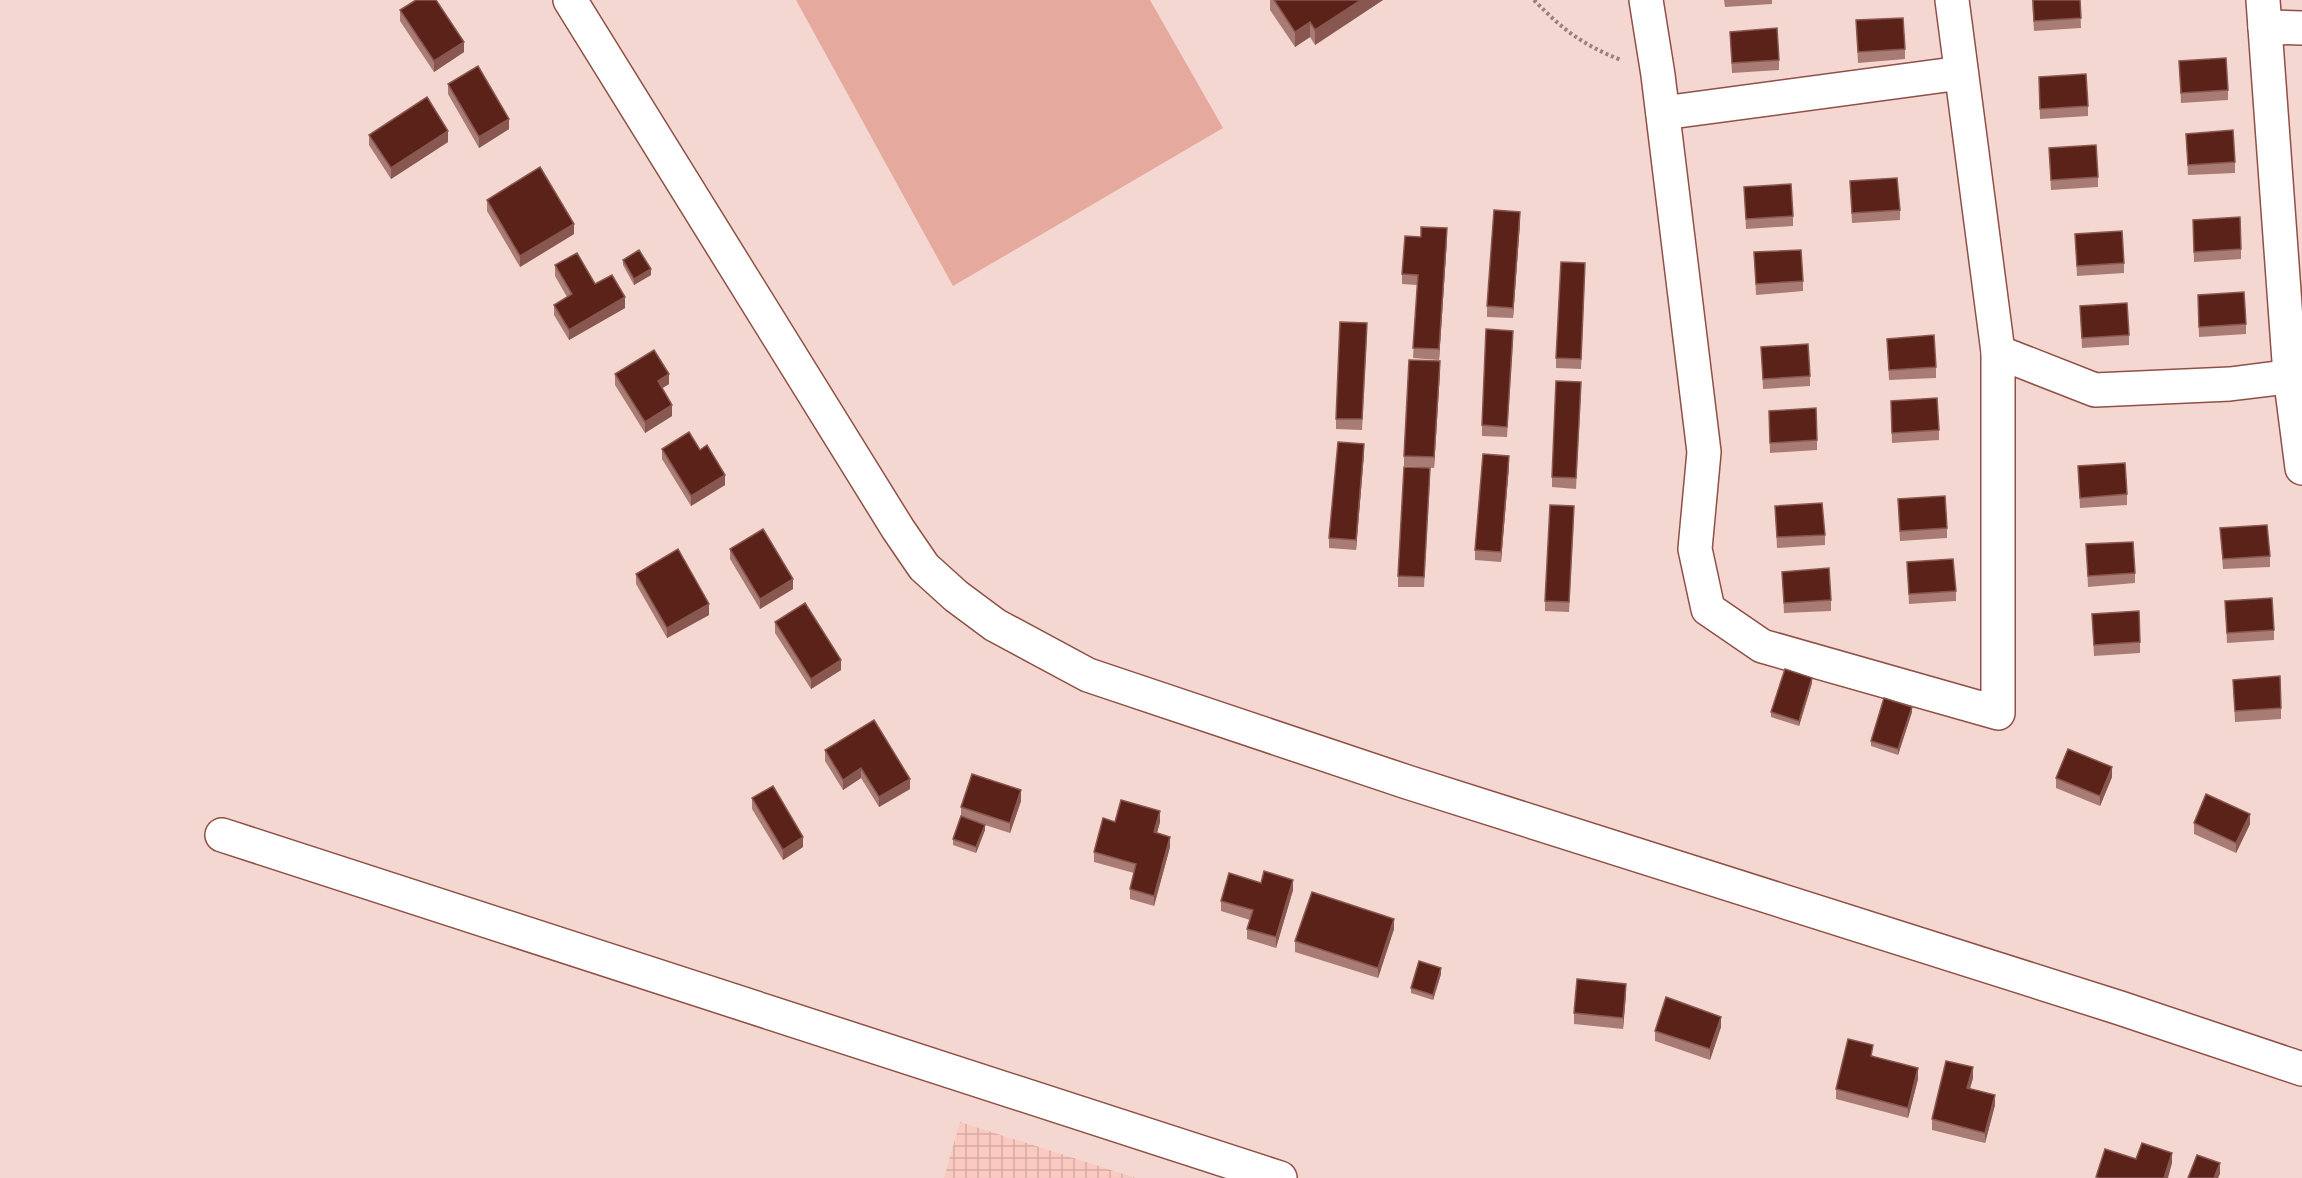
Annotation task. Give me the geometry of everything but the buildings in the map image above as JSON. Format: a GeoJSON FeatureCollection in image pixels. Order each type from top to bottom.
{"type":"FeatureCollection","features":[{"type":"Feature","properties":{"kind":"street"},"geometry":{"type":"LineString","coordinates":[[570,0],[898,529],[924,567],[956,596],[995,625],[1088,675],[1407,782],[2121,1008],[2302,1069]]}},
{"type":"Feature","properties":{"kind":"street"},"geometry":{"type":"LineString","coordinates":[[1646,0],[1663,113],[1704,452],[1695,549],[1708,609],[1762,646],[1998,713],[1998,352],[1952,0]]}},
{"type":"Feature","properties":{"kind":"street"},"geometry":{"type":"LineString","coordinates":[[2302,28],[2264,14],[2302,468]]}},
{"type":"Feature","properties":{"kind":"street"},"geometry":{"type":"LineString","coordinates":[[1663,113],[1961,73]]}},
{"type":"Feature","properties":{"kind":"street"},"geometry":{"type":"LineString","coordinates":[[1998,352],[2095,390],[2230,384],[2296,375]]}},
{"type":"Feature","properties":{"kind":"street"},"geometry":{"type":"LineString","coordinates":[[222,835],[1280,1178]]}},
{"type":"Feature","properties":{"kind":"path"},"geometry":{"type":"LineString","coordinates":[[1534,0],[1555,22],[1588,47],[1658,75]]}},
{"type":"Feature","properties":{"kind":"shaded area"},"geometry":{"type":"Polygon","coordinates":[[[796,0],[1150,0],[1223,128],[953,286],[796,0]]]}},
{"type":"Feature","properties":{"kind":"shaded area"},"geometry":{"type":"Polygon","coordinates":[[[960,1122],[1136,1178],[944,1178],[960,1122]]]}}]}
